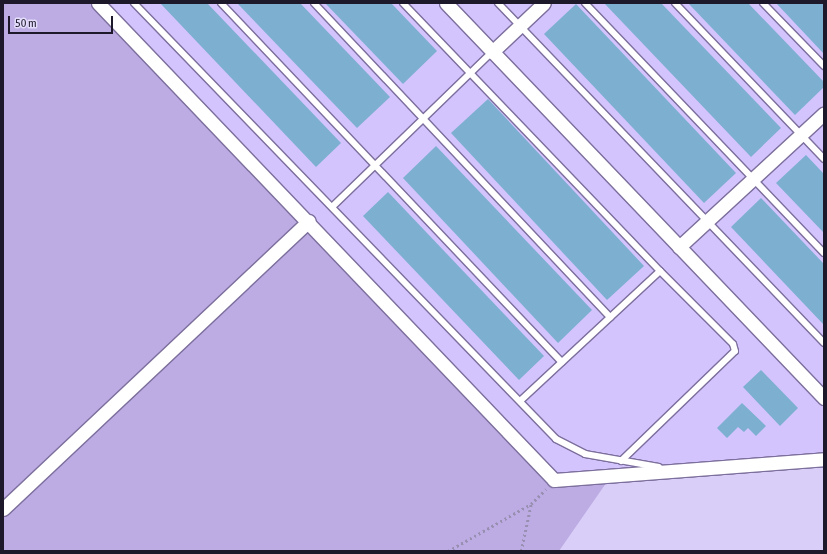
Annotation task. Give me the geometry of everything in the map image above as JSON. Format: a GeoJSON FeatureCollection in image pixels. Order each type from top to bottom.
{"type":"FeatureCollection","features":[{"type":"Feature","properties":{"kind":"street"},"geometry":{"type":"LineString","coordinates":[[98,3],[309,221],[554,480],[824,459]]}},
{"type":"Feature","properties":{"kind":"street"},"geometry":{"type":"LineString","coordinates":[[446,3],[824,398]]}},
{"type":"Feature","properties":{"kind":"street"},"geometry":{"type":"LineString","coordinates":[[492,52],[544,3]]}},
{"type":"Feature","properties":{"kind":"street"},"geometry":{"type":"LineString","coordinates":[[679,247],[824,113]]}},
{"type":"Feature","properties":{"kind":"street"},"geometry":{"type":"LineString","coordinates":[[3,509],[309,221]]}},
{"type":"Feature","properties":{"kind":"lane"},"geometry":{"type":"LineString","coordinates":[[134,3],[556,439],[585,454],[678,470]]}},
{"type":"Feature","properties":{"kind":"lane"},"geometry":{"type":"LineString","coordinates":[[221,3],[562,362]]}},
{"type":"Feature","properties":{"kind":"lane"},"geometry":{"type":"LineString","coordinates":[[314,3],[610,318]]}},
{"type":"Feature","properties":{"kind":"lane"},"geometry":{"type":"LineString","coordinates":[[403,3],[660,271],[733,344],[735,351],[621,460]]}},
{"type":"Feature","properties":{"kind":"lane"},"geometry":{"type":"LineString","coordinates":[[498,3],[824,343]]}},
{"type":"Feature","properties":{"kind":"lane"},"geometry":{"type":"LineString","coordinates":[[585,3],[824,253]]}},
{"type":"Feature","properties":{"kind":"lane"},"geometry":{"type":"LineString","coordinates":[[675,3],[824,159]]}},
{"type":"Feature","properties":{"kind":"lane"},"geometry":{"type":"LineString","coordinates":[[763,3],[824,66]]}},
{"type":"Feature","properties":{"kind":"lane"},"geometry":{"type":"LineString","coordinates":[[332,207],[492,52]]}},
{"type":"Feature","properties":{"kind":"lane"},"geometry":{"type":"LineString","coordinates":[[520,401],[660,271]]}},
{"type":"Feature","properties":{"kind":"path"},"geometry":{"type":"LineString","coordinates":[[448,551],[531,504],[554,480]]}},
{"type":"Feature","properties":{"kind":"path"},"geometry":{"type":"LineString","coordinates":[[521,551],[531,504]]}},
{"type":"Feature","properties":{"kind":"shaded area"},"geometry":{"type":"Polygon","coordinates":[[[3,3],[98,3],[554,480],[611,476],[559,551],[3,551],[3,3]]]}},
{"type":"Feature","properties":{"kind":"shaded area"},"geometry":{"type":"Polygon","coordinates":[[[98,3],[824,3],[824,459],[554,480],[98,3]]]}},
{"type":"Feature","properties":{"kind":"building"},"geometry":{"type":"Polygon","coordinates":[[[160,3],[207,3],[341,143],[316,167],[160,3]]]}},
{"type":"Feature","properties":{"kind":"building"},"geometry":{"type":"Polygon","coordinates":[[[237,3],[300,3],[390,97],[357,128],[237,3]]]}},
{"type":"Feature","properties":{"kind":"building"},"geometry":{"type":"Polygon","coordinates":[[[325,3],[391,3],[437,51],[403,84],[325,3]]]}},
{"type":"Feature","properties":{"kind":"building"},"geometry":{"type":"Polygon","coordinates":[[[604,3],[661,3],[781,128],[751,157],[604,3]]]}},
{"type":"Feature","properties":{"kind":"building"},"geometry":{"type":"Polygon","coordinates":[[[688,3],[748,3],[824,82],[824,87],[795,115],[688,3]]]}},
{"type":"Feature","properties":{"kind":"building"},"geometry":{"type":"Polygon","coordinates":[[[776,3],[824,3],[824,54],[776,3]]]}},
{"type":"Feature","properties":{"kind":"building"},"geometry":{"type":"Polygon","coordinates":[[[576,4],[736,173],[704,203],[544,34],[576,4]]]}},
{"type":"Feature","properties":{"kind":"building"},"geometry":{"type":"Polygon","coordinates":[[[488,99],[644,266],[607,300],[451,133],[488,99]]]}},
{"type":"Feature","properties":{"kind":"building"},"geometry":{"type":"Polygon","coordinates":[[[436,146],[592,310],[558,343],[403,178],[436,146]]]}},
{"type":"Feature","properties":{"kind":"building"},"geometry":{"type":"Polygon","coordinates":[[[806,155],[824,174],[824,233],[776,183],[806,155]]]}},
{"type":"Feature","properties":{"kind":"building"},"geometry":{"type":"Polygon","coordinates":[[[388,192],[544,356],[519,380],[363,216],[388,192]]]}},
{"type":"Feature","properties":{"kind":"building"},"geometry":{"type":"Polygon","coordinates":[[[761,198],[824,264],[824,325],[731,227],[761,198]]]}},
{"type":"Feature","properties":{"kind":"building"},"geometry":{"type":"Polygon","coordinates":[[[761,370],[798,408],[780,426],[743,387],[761,370]]]}},
{"type":"Feature","properties":{"kind":"building"},"geometry":{"type":"Polygon","coordinates":[[[742,403],[766,426],[756,436],[748,428],[744,432],[738,427],[727,438],[717,428],[742,403]]]}}]}
